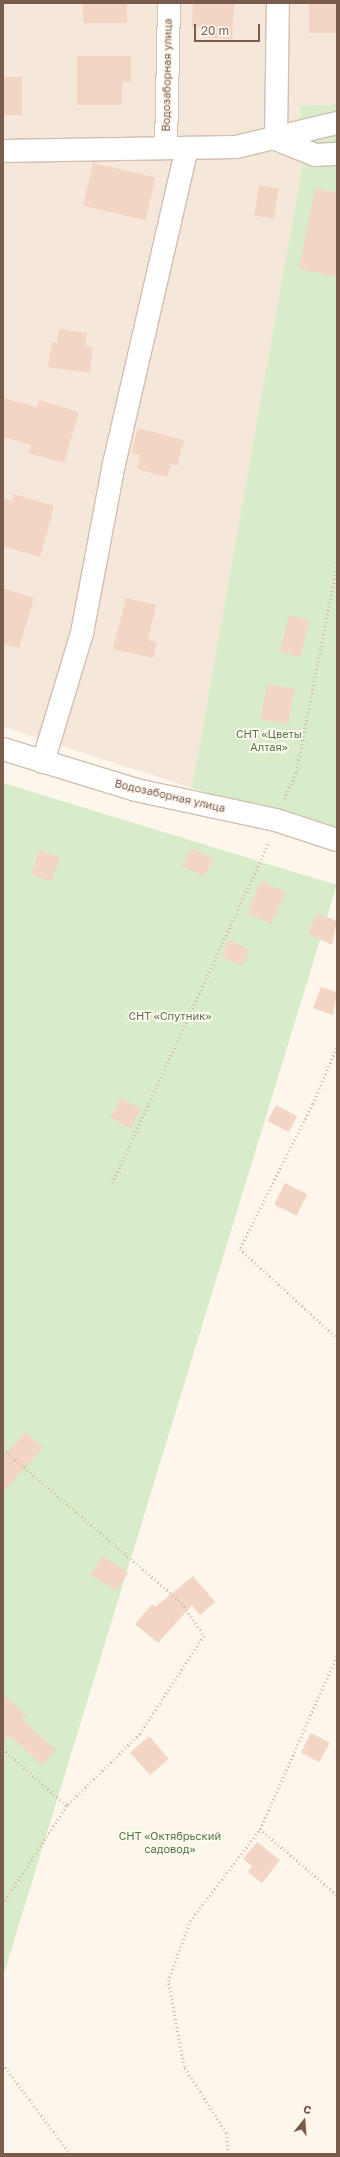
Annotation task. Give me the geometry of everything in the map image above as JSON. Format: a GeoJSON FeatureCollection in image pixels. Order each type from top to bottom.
{"type":"FeatureCollection","features":[{"type":"Feature","properties":{"kind":"street","name":"Водозаборная улица"},"geometry":{"type":"LineString","coordinates":[[43,762],[82,633],[176,148],[169,3]]}},
{"type":"Feature","properties":{"kind":"street"},"geometry":{"type":"LineString","coordinates":[[276,139],[278,3]]}},
{"type":"Feature","properties":{"kind":"street"},"geometry":{"type":"LineString","coordinates":[[3,151],[236,148],[337,123]]}},
{"type":"Feature","properties":{"kind":"street"},"geometry":{"type":"LineString","coordinates":[[276,139],[315,155],[337,154]]}},
{"type":"Feature","properties":{"kind":"street","name":"Водозаборная улица"},"geometry":{"type":"LineString","coordinates":[[3,749],[136,790],[276,820],[337,840]]}},
{"type":"Feature","properties":{"kind":"path"},"geometry":{"type":"LineString","coordinates":[[112,1183],[276,820],[296,772],[337,565]]}},
{"type":"Feature","properties":{"kind":"path"},"geometry":{"type":"LineString","coordinates":[[337,1048],[313,1104],[240,1249],[337,1338]]}},
{"type":"Feature","properties":{"kind":"path"},"geometry":{"type":"LineString","coordinates":[[3,1449],[182,1603],[204,1636],[140,1734],[68,1806],[3,1904]]}},
{"type":"Feature","properties":{"kind":"path"},"geometry":{"type":"LineString","coordinates":[[228,2154],[226,2133],[184,2067],[168,1981],[190,1921],[260,1829],[337,1655]]}},
{"type":"Feature","properties":{"kind":"path"},"geometry":{"type":"LineString","coordinates":[[3,1749],[68,1806]]}},
{"type":"Feature","properties":{"kind":"path"},"geometry":{"type":"LineString","coordinates":[[260,1829],[337,1895]]}},
{"type":"Feature","properties":{"kind":"path"},"geometry":{"type":"LineString","coordinates":[[3,2064],[70,2154]]}},
{"type":"Feature","properties":{"kind":"shaded area"},"geometry":{"type":"Polygon","coordinates":[[[3,3],[337,3],[337,104],[300,106],[303,162],[192,788],[3,727],[3,3]]]}},
{"type":"Feature","properties":{"kind":"green space","name":"СНТ «Цветы Алтая»"},"geometry":{"type":"Polygon","coordinates":[[[337,104],[337,836],[192,788],[303,162],[300,106],[337,104]]]}},
{"type":"Feature","properties":{"kind":"green space","name":"СНТ «Спутник»"},"geometry":{"type":"Polygon","coordinates":[[[3,783],[337,885],[3,1977],[3,783]]]}},
{"type":"Feature","properties":{"kind":"building"},"geometry":{"type":"Polygon","coordinates":[[[83,3],[127,3],[127,23],[83,23],[83,3]]]}},
{"type":"Feature","properties":{"kind":"building"},"geometry":{"type":"Polygon","coordinates":[[[193,3],[234,3],[232,39],[202,37],[202,27],[192,27],[193,3]]]}},
{"type":"Feature","properties":{"kind":"building"},"geometry":{"type":"Polygon","coordinates":[[[309,3],[337,3],[337,33],[309,33],[309,3]]]}},
{"type":"Feature","properties":{"kind":"building"},"geometry":{"type":"Polygon","coordinates":[[[77,56],[131,56],[131,82],[122,82],[122,105],[77,105],[77,56]]]}},
{"type":"Feature","properties":{"kind":"building"},"geometry":{"type":"Polygon","coordinates":[[[3,77],[22,77],[22,115],[3,115],[3,77]]]}},
{"type":"Feature","properties":{"kind":"building"},"geometry":{"type":"Polygon","coordinates":[[[93,163],[155,177],[145,220],[83,206],[93,163]]]}},
{"type":"Feature","properties":{"kind":"building"},"geometry":{"type":"Polygon","coordinates":[[[259,185],[279,188],[274,219],[254,216],[259,185]]]}},
{"type":"Feature","properties":{"kind":"building"},"geometry":{"type":"Polygon","coordinates":[[[315,188],[337,193],[337,277],[299,269],[315,188]]]}},
{"type":"Feature","properties":{"kind":"building"},"geometry":{"type":"Polygon","coordinates":[[[59,329],[87,333],[86,346],[93,347],[89,373],[48,367],[52,342],[57,343],[59,329]]]}},
{"type":"Feature","properties":{"kind":"building"},"geometry":{"type":"Polygon","coordinates":[[[3,398],[37,407],[39,400],[79,412],[64,463],[28,453],[31,445],[3,437],[3,398]]]}},
{"type":"Feature","properties":{"kind":"building"},"geometry":{"type":"Polygon","coordinates":[[[138,428],[184,440],[177,466],[171,464],[167,477],[137,469],[140,455],[131,453],[138,428]]]}},
{"type":"Feature","properties":{"kind":"building"},"geometry":{"type":"Polygon","coordinates":[[[14,494],[54,506],[40,557],[3,546],[3,498],[12,501],[14,494]]]}},
{"type":"Feature","properties":{"kind":"building"},"geometry":{"type":"Polygon","coordinates":[[[3,588],[34,598],[19,648],[3,644],[3,588]]]}},
{"type":"Feature","properties":{"kind":"building"},"geometry":{"type":"Polygon","coordinates":[[[126,598],[156,605],[148,640],[157,642],[153,658],[113,649],[126,598]]]}},
{"type":"Feature","properties":{"kind":"building"},"geometry":{"type":"Polygon","coordinates":[[[289,615],[309,620],[300,657],[280,652],[289,615]]]}},
{"type":"Feature","properties":{"kind":"building"},"geometry":{"type":"Polygon","coordinates":[[[267,684],[295,689],[288,724],[261,719],[267,684]]]}},
{"type":"Feature","properties":{"kind":"building"},"geometry":{"type":"Polygon","coordinates":[[[191,848],[213,859],[205,877],[182,866],[191,848]]]}},
{"type":"Feature","properties":{"kind":"building"},"geometry":{"type":"Polygon","coordinates":[[[39,850],[60,857],[52,882],[31,875],[39,850]]]}},
{"type":"Feature","properties":{"kind":"building"},"geometry":{"type":"Polygon","coordinates":[[[261,881],[286,892],[271,924],[247,913],[261,881]]]}},
{"type":"Feature","properties":{"kind":"building"},"geometry":{"type":"Polygon","coordinates":[[[317,913],[337,921],[332,945],[308,934],[317,913]]]}},
{"type":"Feature","properties":{"kind":"building"},"geometry":{"type":"Polygon","coordinates":[[[229,940],[250,950],[242,966],[221,956],[229,940]]]}},
{"type":"Feature","properties":{"kind":"building"},"geometry":{"type":"Polygon","coordinates":[[[321,987],[337,992],[333,1015],[313,1008],[321,987]]]}},
{"type":"Feature","properties":{"kind":"building"},"geometry":{"type":"Polygon","coordinates":[[[121,1098],[141,1109],[130,1128],[110,1117],[121,1098]]]}},
{"type":"Feature","properties":{"kind":"building"},"geometry":{"type":"Polygon","coordinates":[[[276,1105],[297,1116],[289,1132],[268,1121],[276,1105]]]}},
{"type":"Feature","properties":{"kind":"building"},"geometry":{"type":"Polygon","coordinates":[[[285,1183],[307,1194],[296,1216],[274,1204],[285,1183]]]}},
{"type":"Feature","properties":{"kind":"building"},"geometry":{"type":"Polygon","coordinates":[[[26,1432],[43,1448],[3,1492],[3,1457],[26,1432]]]}},
{"type":"Feature","properties":{"kind":"building"},"geometry":{"type":"Polygon","coordinates":[[[102,1556],[128,1572],[117,1591],[90,1575],[102,1556]]]}},
{"type":"Feature","properties":{"kind":"building"},"geometry":{"type":"Polygon","coordinates":[[[193,1576],[215,1602],[200,1615],[192,1605],[158,1643],[135,1624],[152,1604],[155,1607],[193,1576]]]}},
{"type":"Feature","properties":{"kind":"building"},"geometry":{"type":"Polygon","coordinates":[[[3,1695],[26,1715],[22,1720],[56,1750],[42,1765],[9,1735],[3,1743],[3,1695]]]}},
{"type":"Feature","properties":{"kind":"building"},"geometry":{"type":"Polygon","coordinates":[[[311,1733],[330,1743],[319,1762],[301,1752],[311,1733]]]}},
{"type":"Feature","properties":{"kind":"building"},"geometry":{"type":"Polygon","coordinates":[[[149,1736],[169,1759],[150,1775],[130,1752],[149,1736]]]}},
{"type":"Feature","properties":{"kind":"building"},"geometry":{"type":"Polygon","coordinates":[[[257,1842],[280,1860],[262,1883],[248,1872],[252,1866],[243,1859],[257,1842]]]}},
{"type":"Feature","properties":{"kind":"park label","name":"СНТ «Октябрьский садовод»"},"geometry":{"type":"Point","coordinates":[170,1843]}}]}
